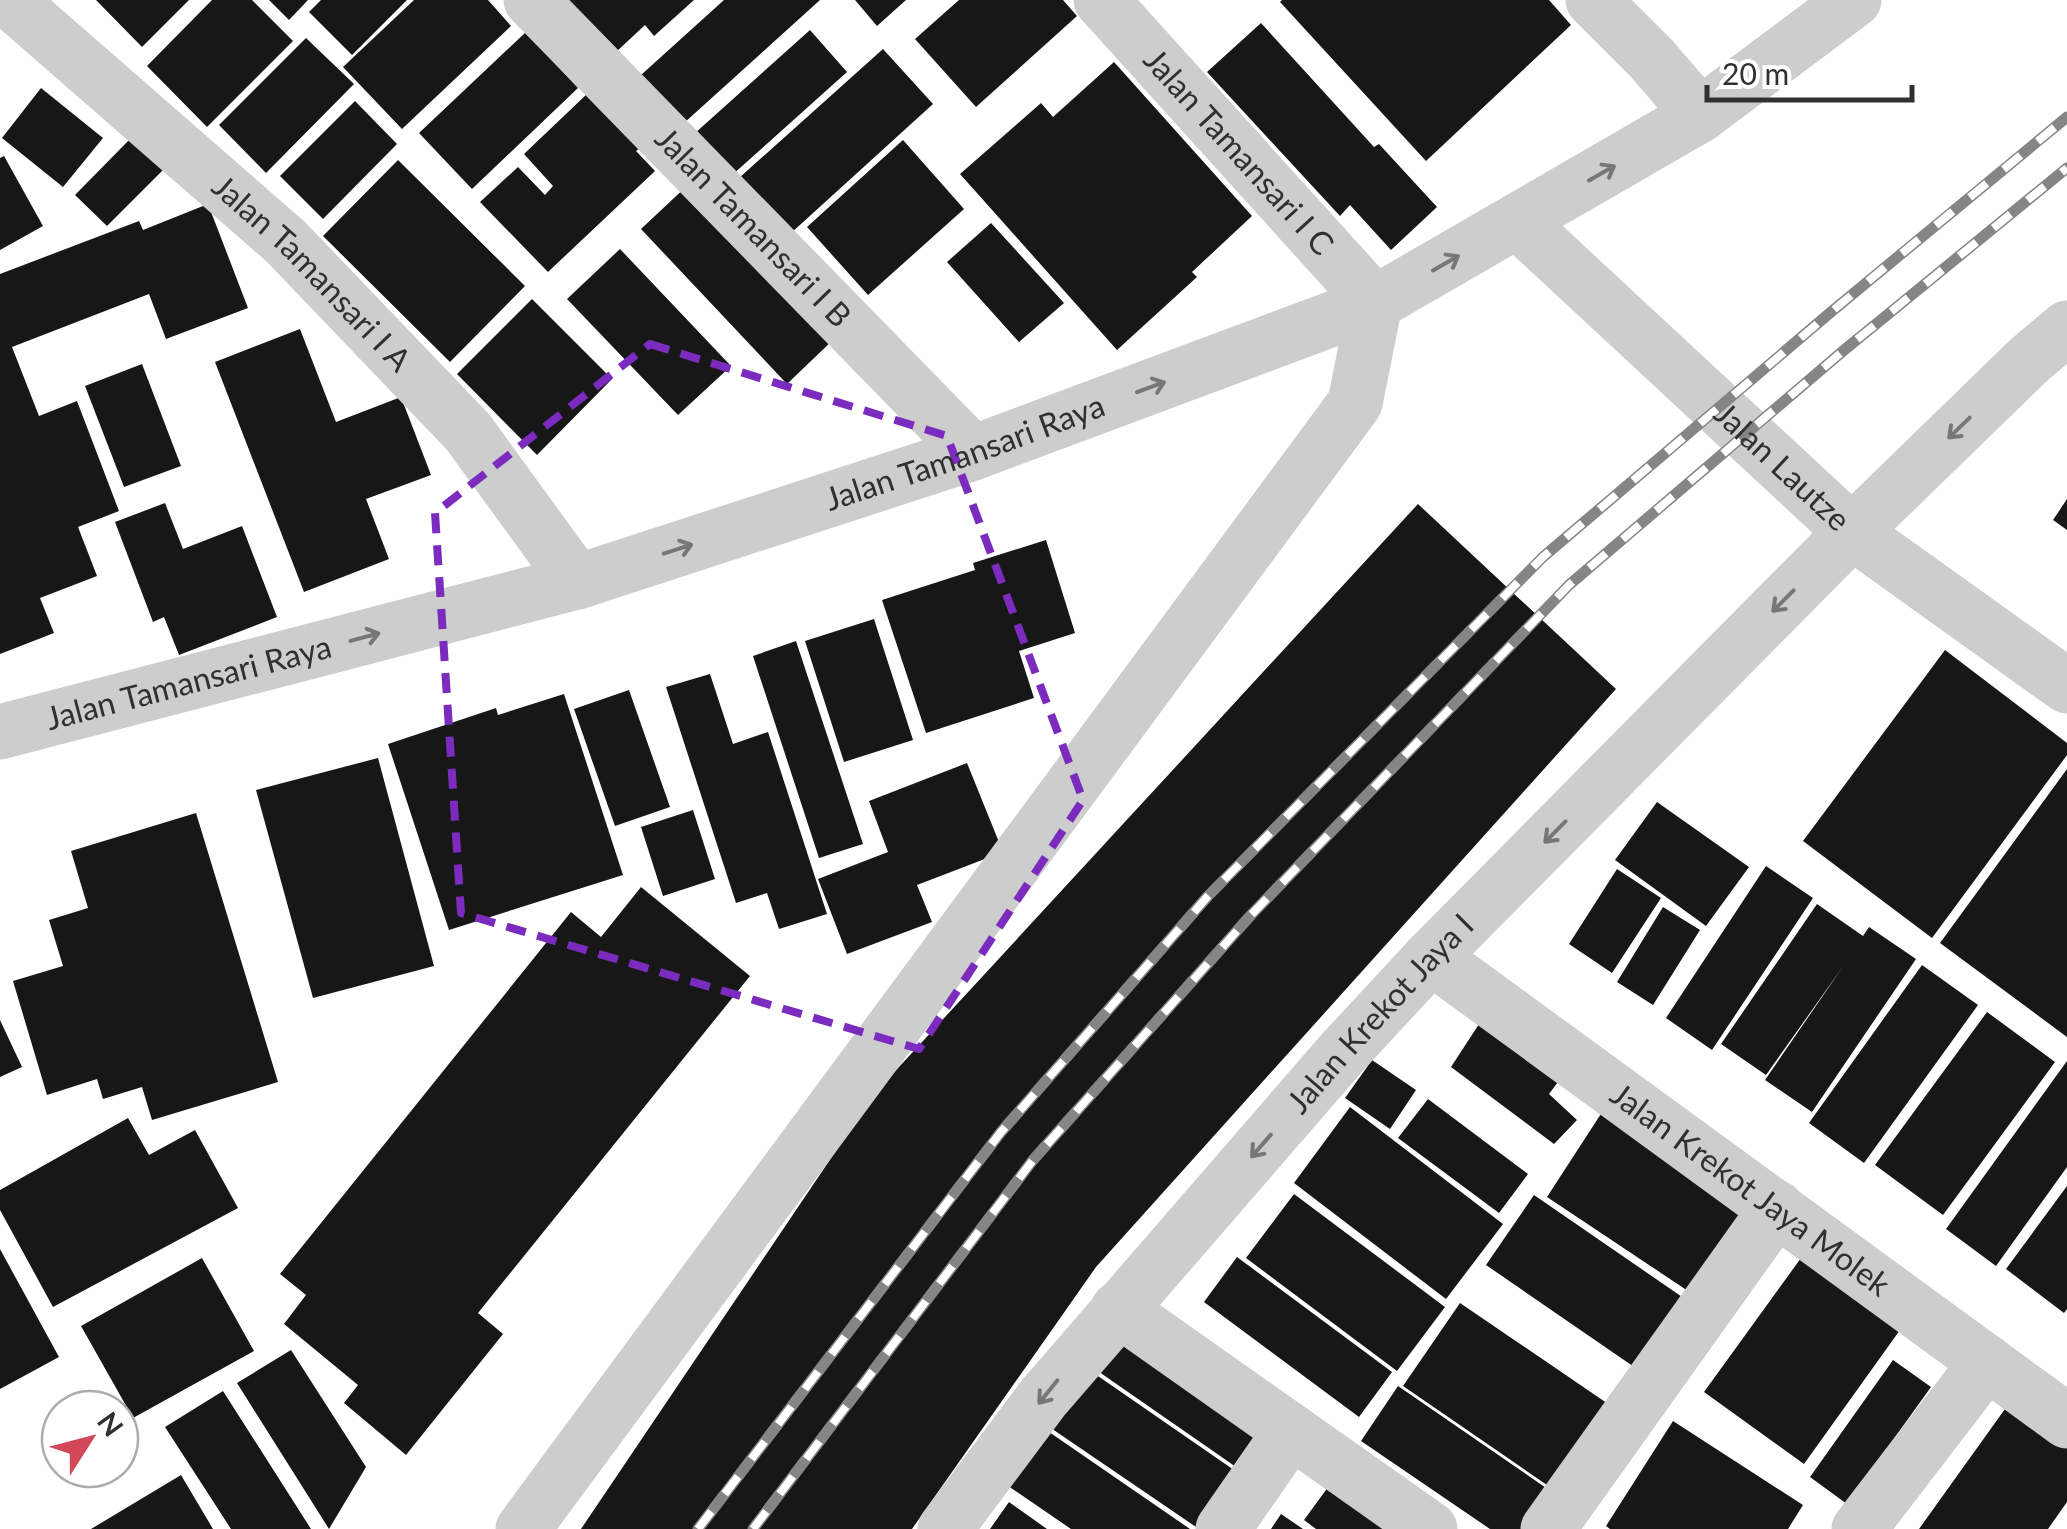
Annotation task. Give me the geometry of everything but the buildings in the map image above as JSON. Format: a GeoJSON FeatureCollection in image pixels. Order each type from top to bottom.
{"type":"FeatureCollection","features":[{"type":"Feature","properties":{"kind":"street","name":"Jalan Tamansari I A"},"geometry":{"type":"LineString","coordinates":[[10,0],[286,242],[468,432],[578,582]]}},
{"type":"Feature","properties":{"kind":"street","name":"Jalan Tamansari I B"},"geometry":{"type":"LineString","coordinates":[[531,0],[973,453]]}},
{"type":"Feature","properties":{"kind":"street","name":"Jalan Tamansari I C"},"geometry":{"type":"LineString","coordinates":[[1100,0],[1375,303]]}},
{"type":"Feature","properties":{"kind":"street"},"geometry":{"type":"LineString","coordinates":[[1593,0],[1652,59],[1700,115]]}},
{"type":"Feature","properties":{"kind":"street","name":"Jalan Tamansari Raya"},"geometry":{"type":"LineString","coordinates":[[0,732],[578,582],[973,453],[1375,303],[1700,115],[1854,0]]}},
{"type":"Feature","properties":{"kind":"street","name":"Jalan Lautze"},"geometry":{"type":"LineString","coordinates":[[1518,222],[1852,532],[2067,686]]}},
{"type":"Feature","properties":{"kind":"street"},"geometry":{"type":"LineString","coordinates":[[523,1529],[1356,403],[1375,303]]}},
{"type":"Feature","properties":{"kind":"street","name":"Jalan Krekot Jaya I"},"geometry":{"type":"LineString","coordinates":[[945,1529],[1043,1398],[1341,1054],[1852,532],[2028,360],[2067,328]]}},
{"type":"Feature","properties":{"kind":"street","name":"Jalan Krekot Jaya Molek"},"geometry":{"type":"LineString","coordinates":[[1432,958],[2067,1420]]}},
{"type":"Feature","properties":{"kind":"street"},"geometry":{"type":"LineString","coordinates":[[1548,1529],[1777,1208]]}},
{"type":"Feature","properties":{"kind":"street"},"geometry":{"type":"LineString","coordinates":[[1118,1309],[1430,1529]]}},
{"type":"Feature","properties":{"kind":"street"},"geometry":{"type":"LineString","coordinates":[[1860,1529],[1987,1362]]}},
{"type":"Feature","properties":{"kind":"street"},"geometry":{"type":"LineString","coordinates":[[1223,1529],[1291,1432]]}},
{"type":"Feature","properties":{"kind":"highlighted area"},"geometry":{"type":"Polygon","coordinates":[[[650,344],[947,436],[1083,800],[919,1049],[461,913],[435,513],[650,344]]]}},
{"type":"Feature","properties":{"kind":"railway"},"geometry":{"type":"LineString","coordinates":[[698,1529],[1001,1132],[1208,896],[1543,557],[2067,117]]}},
{"type":"Feature","properties":{"kind":"railway"},"geometry":{"type":"LineString","coordinates":[[753,1529],[1033,1160],[1251,915],[1569,585],[1843,351],[2067,168]]}}]}
